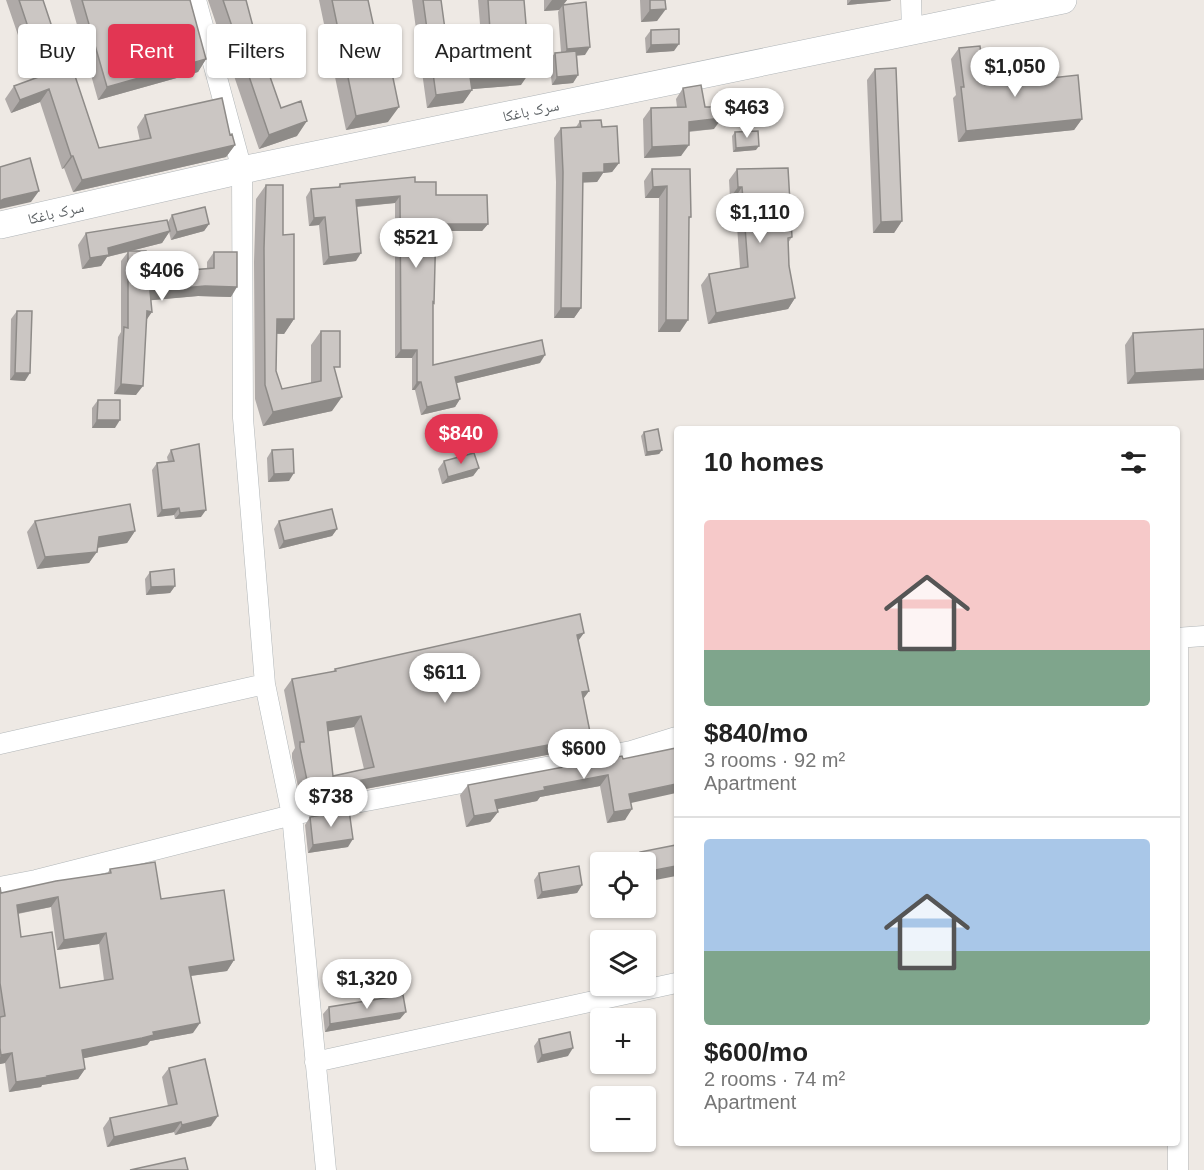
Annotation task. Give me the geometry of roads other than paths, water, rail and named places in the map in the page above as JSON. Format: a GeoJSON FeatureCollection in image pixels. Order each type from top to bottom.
{"type":"FeatureCollection","features":[{"type":"Feature","properties":{"kind":"street"},"geometry":{"type":"LineString","coordinates":[[196,0],[242,170],[243,418],[266,684],[292,815],[326,1170]]}},
{"type":"Feature","properties":{"kind":"street"},"geometry":{"type":"LineString","coordinates":[[911,0],[912,31]]}},
{"type":"Feature","properties":{"kind":"street","name":"سرک باغکا"},"geometry":{"type":"LineString","coordinates":[[0,225],[242,170],[1063,0]]}},
{"type":"Feature","properties":{"kind":"street"},"geometry":{"type":"LineString","coordinates":[[1180,638],[1204,636]]}},
{"type":"Feature","properties":{"kind":"street"},"geometry":{"type":"LineString","coordinates":[[0,744],[266,684]]}},
{"type":"Feature","properties":{"kind":"street"},"geometry":{"type":"LineString","coordinates":[[0,887],[36,880],[292,815],[631,751],[674,738]]}},
{"type":"Feature","properties":{"kind":"street"},"geometry":{"type":"LineString","coordinates":[[315,1062],[674,983]]}},
{"type":"Feature","properties":{"kind":"street"},"geometry":{"type":"LineString","coordinates":[[1168,1146],[1178,1166]]}},
{"type":"Feature","properties":{"kind":"street"},"geometry":{"type":"LineString","coordinates":[[1178,1146],[1178,1166]]}}]}
